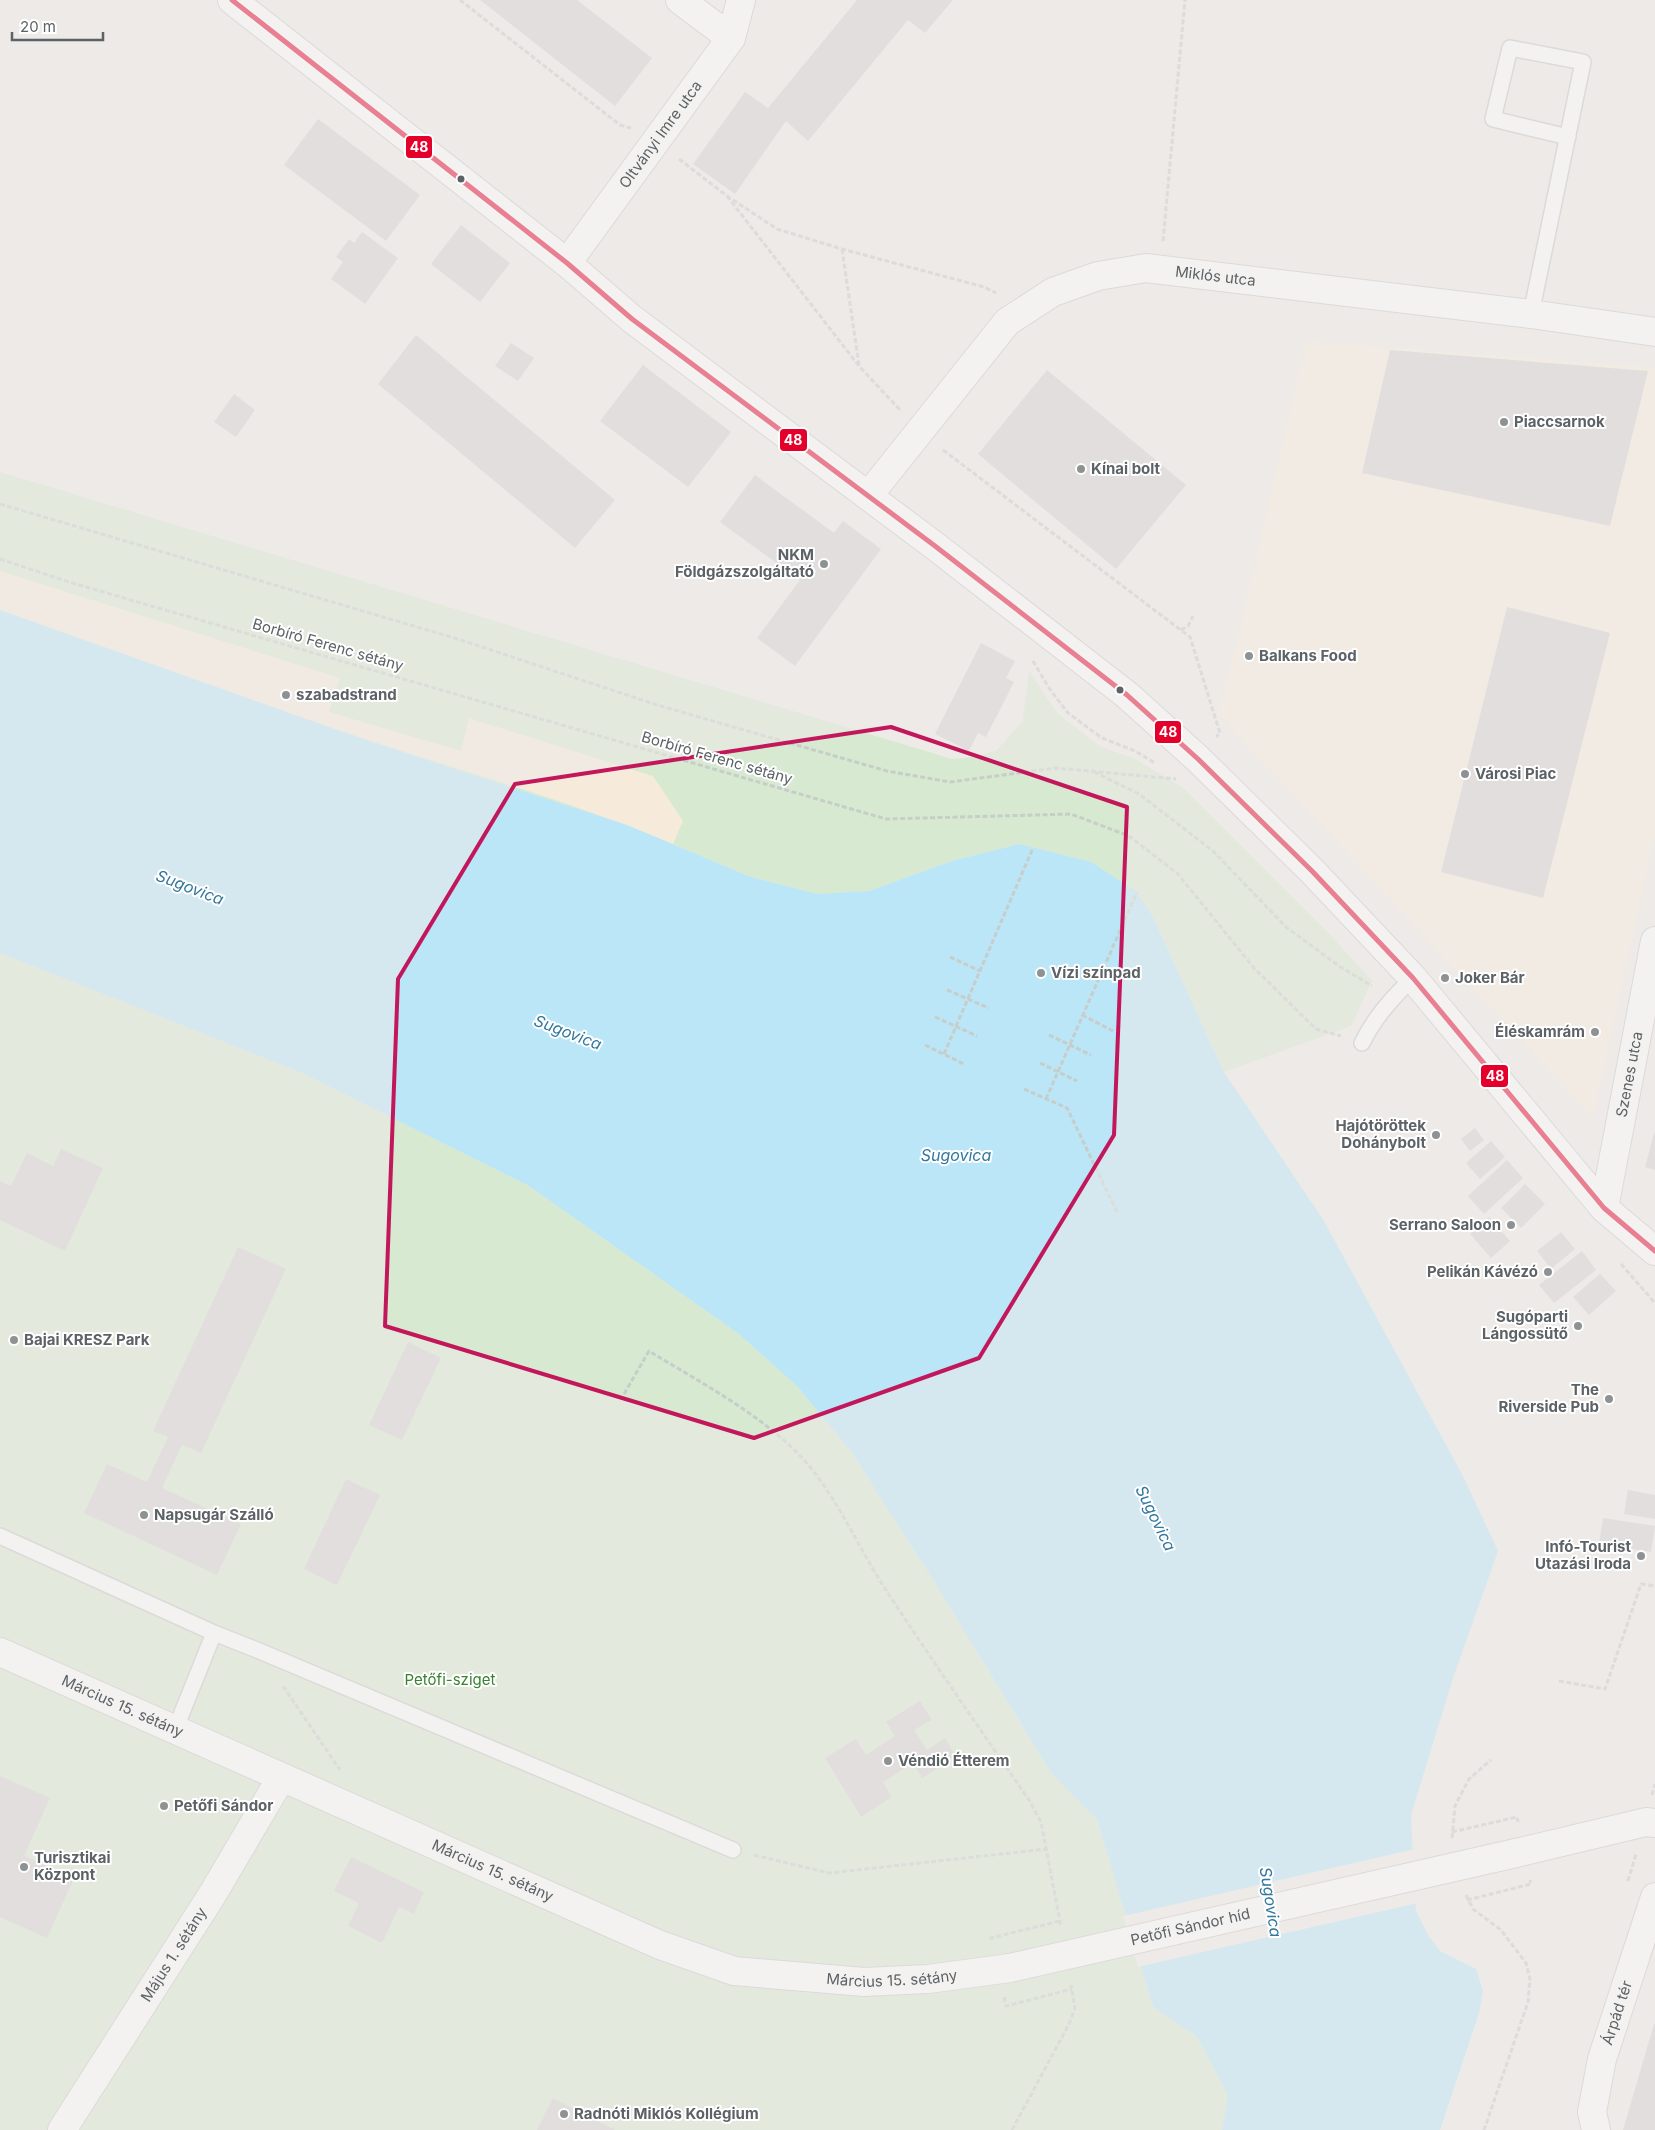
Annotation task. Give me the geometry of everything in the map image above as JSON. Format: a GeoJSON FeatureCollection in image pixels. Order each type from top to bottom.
{"type":"FeatureCollection","features":[{"type":"Feature","properties":{"kind":"street"},"geometry":{"type":"LineString","coordinates":[[232,0],[567,263],[632,319],[868,496],[1127,695],[1198,760],[1312,872],[1413,978],[1604,1208],[1655,1251]]}},
{"type":"Feature","properties":{"kind":"street"},"geometry":{"type":"LineString","coordinates":[[680,0],[731,38]]}},
{"type":"Feature","properties":{"kind":"street","name":"Oltványi Imre utca"},"geometry":{"type":"LineString","coordinates":[[567,263],[731,38],[741,0]]}},
{"type":"Feature","properties":{"kind":"street","name":"Miklós utca"},"geometry":{"type":"LineString","coordinates":[[868,496],[1007,322],[1053,292],[1098,276],[1146,268],[1531,314],[1655,332]]}},
{"type":"Feature","properties":{"kind":"street","name":"Szenes utca"},"geometry":{"type":"LineString","coordinates":[[1604,1208],[1655,941]]}},
{"type":"Feature","properties":{"kind":"street","name":"Március 15. sétány"},"geometry":{"type":"LineString","coordinates":[[0,1652],[660,1945],[734,1972],[864,1982],[928,1978],[1010,1968]]}},
{"type":"Feature","properties":{"kind":"street","name":"Május 1. sétány"},"geometry":{"type":"LineString","coordinates":[[62,2130],[212,1895],[281,1778]]}},
{"type":"Feature","properties":{"kind":"street","name":"Petőfi Sándor híd"},"geometry":{"type":"LineString","coordinates":[[1010,1968],[1646,1822],[1655,1823]]}},
{"type":"Feature","properties":{"kind":"street","name":"Árpád tér"},"geometry":{"type":"LineString","coordinates":[[1596,2130],[1592,2112],[1602,2059],[1655,1897]]}},
{"type":"Feature","properties":{"kind":"lane"},"geometry":{"type":"LineString","coordinates":[[1531,314],[1568,137],[1583,62],[1510,48],[1494,119],[1568,137]]}},
{"type":"Feature","properties":{"kind":"lane"},"geometry":{"type":"LineString","coordinates":[[1362,1043],[1372,1023],[1392,997],[1413,978]]}},
{"type":"Feature","properties":{"kind":"lane"},"geometry":{"type":"LineString","coordinates":[[0,1536],[214,1633],[733,1850]]}},
{"type":"Feature","properties":{"kind":"lane"},"geometry":{"type":"LineString","coordinates":[[175,1730],[214,1633]]}},
{"type":"Feature","properties":{"kind":"path"},"geometry":{"type":"LineString","coordinates":[[460,0],[620,125],[643,130],[727,196],[777,229],[842,249],[984,287],[1028,309]]}},
{"type":"Feature","properties":{"kind":"path"},"geometry":{"type":"LineString","coordinates":[[1161,270],[1185,0]]}},
{"type":"Feature","properties":{"kind":"path"},"geometry":{"type":"LineString","coordinates":[[0,504],[461,640],[657,705],[887,771],[950,782],[1056,768],[1184,780],[1220,733],[1190,637],[919,431],[859,366],[727,196]]}},
{"type":"Feature","properties":{"kind":"path"},"geometry":{"type":"LineString","coordinates":[[842,249],[859,366]]}},
{"type":"Feature","properties":{"kind":"path","name":"Borbíró Ferenc sétány"},"geometry":{"type":"LineString","coordinates":[[0,559],[69,582],[886,819],[1071,814],[1129,836],[1178,874],[1254,968],[1316,1029],[1362,1043]]}},
{"type":"Feature","properties":{"kind":"path"},"geometry":{"type":"LineString","coordinates":[[1181,630],[1188,626],[1193,616]]}},
{"type":"Feature","properties":{"kind":"path"},"geometry":{"type":"LineString","coordinates":[[1091,770],[1146,800],[1213,851],[1286,927],[1339,966],[1392,997]]}},
{"type":"Feature","properties":{"kind":"path"},"geometry":{"type":"LineString","coordinates":[[944,1054],[1033,848]]}},
{"type":"Feature","properties":{"kind":"path"},"geometry":{"type":"LineString","coordinates":[[1046,1099],[1137,892]]}},
{"type":"Feature","properties":{"kind":"path"},"geometry":{"type":"LineString","coordinates":[[950,957],[980,971]]}},
{"type":"Feature","properties":{"kind":"path"},"geometry":{"type":"LineString","coordinates":[[946,990],[989,1008]]}},
{"type":"Feature","properties":{"kind":"path"},"geometry":{"type":"LineString","coordinates":[[1082,1015],[1115,1032]]}},
{"type":"Feature","properties":{"kind":"path"},"geometry":{"type":"LineString","coordinates":[[935,1017],[977,1036]]}},
{"type":"Feature","properties":{"kind":"path"},"geometry":{"type":"LineString","coordinates":[[1049,1035],[1090,1055]]}},
{"type":"Feature","properties":{"kind":"path"},"geometry":{"type":"LineString","coordinates":[[925,1045],[964,1064]]}},
{"type":"Feature","properties":{"kind":"path"},"geometry":{"type":"LineString","coordinates":[[1040,1063],[1078,1081]]}},
{"type":"Feature","properties":{"kind":"path"},"geometry":{"type":"LineString","coordinates":[[1024,1089],[1067,1108],[1118,1214]]}},
{"type":"Feature","properties":{"kind":"path"},"geometry":{"type":"LineString","coordinates":[[624,1394],[649,1351],[740,1408],[778,1436],[804,1460],[831,1497],[883,1586],[1029,1800],[1041,1822],[1062,1931]]}},
{"type":"Feature","properties":{"kind":"path"},"geometry":{"type":"LineString","coordinates":[[1559,1681],[1605,1689],[1642,1584],[1655,1586]]}},
{"type":"Feature","properties":{"kind":"path"},"geometry":{"type":"LineString","coordinates":[[257,1650],[341,1771]]}},
{"type":"Feature","properties":{"kind":"path"},"geometry":{"type":"LineString","coordinates":[[1454,1844],[1452,1832],[1455,1806],[1469,1779],[1491,1760]]}},
{"type":"Feature","properties":{"kind":"path"},"geometry":{"type":"LineString","coordinates":[[1452,1832],[1517,1817]]}},
{"type":"Feature","properties":{"kind":"path"},"geometry":{"type":"LineString","coordinates":[[733,1850],[829,1873],[1047,1849]]}},
{"type":"Feature","properties":{"kind":"path"},"geometry":{"type":"LineString","coordinates":[[1468,1900],[1531,1884]]}},
{"type":"Feature","properties":{"kind":"path"},"geometry":{"type":"LineString","coordinates":[[1465,1891],[1473,1909],[1501,1930],[1526,1963],[1530,1979],[1528,2002],[1484,2130]]}},
{"type":"Feature","properties":{"kind":"path"},"geometry":{"type":"LineString","coordinates":[[991,1938],[1060,1921]]}},
{"type":"Feature","properties":{"kind":"path"},"geometry":{"type":"LineString","coordinates":[[1012,2130],[1060,2039],[1070,2024],[1075,2008],[1070,1979]]}},
{"type":"Feature","properties":{"kind":"path"},"geometry":{"type":"LineString","coordinates":[[1006,2006],[1072,1989]]}},
{"type":"Feature","properties":{"kind":"highlighted area"},"geometry":{"type":"Polygon","coordinates":[[[891,727],[1127,807],[1114,1135],[979,1358],[754,1438],[385,1326],[398,979],[515,784],[891,727]]]}},
{"type":"Feature","properties":{"kind":"shaded area","name":"Városi Piac"},"geometry":{"type":"Polygon","coordinates":[[[1306,341],[1655,367],[1655,836],[1593,1119],[1217,713],[1234,652],[1306,341]]]}},
{"type":"Feature","properties":{"kind":"green space"},"geometry":{"type":"Polygon","coordinates":[[[0,472],[952,759],[976,757],[997,750],[1023,721],[1029,671],[1057,713],[1099,746],[1135,759],[1183,788],[1330,935],[1372,981],[1351,1026],[1224,1072],[1153,917],[1137,892],[1033,848],[1019,844],[952,861],[869,891],[817,894],[751,877],[627,825],[357,737],[0,610],[0,472]]]}},
{"type":"Feature","properties":{"kind":"green space","name":"Petőfi-sziget"},"geometry":{"type":"Polygon","coordinates":[[[0,953],[302,1073],[529,1186],[739,1334],[798,1387],[852,1453],[935,1583],[1051,1773],[1097,1820],[1153,2007],[1197,2037],[1228,2095],[1222,2130],[0,2130],[0,953]]]}},
{"type":"Feature","properties":{"kind":"sand","name":"szabadstrand"},"geometry":{"type":"Polygon","coordinates":[[[0,571],[340,678],[329,712],[461,751],[469,718],[653,776],[683,821],[673,844],[557,800],[314,722],[0,610],[0,571]]]}},
{"type":"Feature","properties":{"kind":"water","name":"Sugovica"},"geometry":{"type":"Polygon","coordinates":[[[0,610],[357,737],[627,825],[751,877],[817,894],[869,891],[952,861],[1019,844],[1091,862],[1137,892],[1153,917],[1224,1072],[1324,1221],[1463,1476],[1498,1551],[1453,1678],[1411,1815],[1416,1911],[1428,1935],[1440,1951],[1476,1969],[1483,1991],[1479,2013],[1440,2130],[1222,2130],[1228,2095],[1197,2037],[1153,2007],[1097,1820],[1051,1773],[935,1583],[852,1453],[798,1387],[739,1334],[529,1186],[302,1073],[0,953],[0,610]]]}},
{"type":"Feature","properties":{"kind":"pier"},"geometry":{"type":"Polygon","coordinates":[[[1415,1849],[1418,1903],[1138,1967],[1123,1916],[1415,1849]]]}},
{"type":"Feature","properties":{"kind":"building"},"geometry":{"type":"Polygon","coordinates":[[[480,0],[577,0],[652,58],[615,106],[480,0]]]}},
{"type":"Feature","properties":{"kind":"building"},"geometry":{"type":"Polygon","coordinates":[[[857,0],[953,0],[925,33],[908,20],[808,141],[786,121],[735,194],[693,164],[745,92],[768,108],[857,0]]]}},
{"type":"Feature","properties":{"kind":"building"},"geometry":{"type":"Polygon","coordinates":[[[318,119],[420,195],[386,241],[284,165],[318,119]]]}},
{"type":"Feature","properties":{"kind":"building"},"geometry":{"type":"Polygon","coordinates":[[[461,225],[510,263],[480,302],[431,264],[461,225]]]}},
{"type":"Feature","properties":{"kind":"building"},"geometry":{"type":"Polygon","coordinates":[[[362,232],[398,258],[365,304],[331,279],[343,262],[336,257],[349,239],[354,243],[362,232]]]}},
{"type":"Feature","properties":{"kind":"building"},"geometry":{"type":"Polygon","coordinates":[[[416,335],[615,500],[575,548],[378,384],[416,335]]]}},
{"type":"Feature","properties":{"kind":"building"},"geometry":{"type":"Polygon","coordinates":[[[511,343],[534,358],[518,381],[495,366],[511,343]]]}},
{"type":"Feature","properties":{"kind":"building","name":"Piaccsarnok"},"geometry":{"type":"Polygon","coordinates":[[[1390,350],[1648,371],[1610,526],[1362,473],[1390,350]]]}},
{"type":"Feature","properties":{"kind":"building"},"geometry":{"type":"Polygon","coordinates":[[[643,365],[731,432],[688,487],[600,421],[643,365]]]}},
{"type":"Feature","properties":{"kind":"building","name":"Kínai bolt"},"geometry":{"type":"Polygon","coordinates":[[[1047,370],[1186,485],[1116,569],[978,454],[1047,370]]]}},
{"type":"Feature","properties":{"kind":"building"},"geometry":{"type":"Polygon","coordinates":[[[234,394],[255,410],[236,437],[214,422],[234,394]]]}},
{"type":"Feature","properties":{"kind":"building","name":"NKM Földgázszolgáltató"},"geometry":{"type":"Polygon","coordinates":[[[755,475],[834,533],[843,521],[881,549],[795,666],[757,638],[800,580],[720,522],[755,475]]]}},
{"type":"Feature","properties":{"kind":"building"},"geometry":{"type":"Polygon","coordinates":[[[1507,607],[1610,633],[1543,898],[1441,872],[1507,607]]]}},
{"type":"Feature","properties":{"kind":"building"},"geometry":{"type":"Polygon","coordinates":[[[981,643],[1015,661],[1006,678],[1014,682],[986,737],[978,733],[969,751],[935,734],[981,643]]]}},
{"type":"Feature","properties":{"kind":"building"},"geometry":{"type":"Polygon","coordinates":[[[1475,1128],[1484,1140],[1470,1151],[1461,1139],[1475,1128]]]}},
{"type":"Feature","properties":{"kind":"building"},"geometry":{"type":"Polygon","coordinates":[[[1655,1133],[1655,1170],[1645,1167],[1655,1133]]]}},
{"type":"Feature","properties":{"kind":"building"},"geometry":{"type":"Polygon","coordinates":[[[1491,1141],[1505,1157],[1480,1179],[1466,1163],[1491,1141]]]}},
{"type":"Feature","properties":{"kind":"building"},"geometry":{"type":"Polygon","coordinates":[[[61,1149],[103,1168],[65,1251],[0,1220],[0,1181],[11,1186],[27,1153],[53,1166],[61,1149]]]}},
{"type":"Feature","properties":{"kind":"building"},"geometry":{"type":"Polygon","coordinates":[[[1507,1160],[1523,1178],[1484,1214],[1468,1196],[1507,1160]]]}},
{"type":"Feature","properties":{"kind":"building"},"geometry":{"type":"Polygon","coordinates":[[[1525,1184],[1545,1204],[1521,1228],[1501,1208],[1525,1184]]]}},
{"type":"Feature","properties":{"kind":"building"},"geometry":{"type":"Polygon","coordinates":[[[1489,1217],[1510,1241],[1491,1258],[1470,1234],[1489,1217]]]}},
{"type":"Feature","properties":{"kind":"building"},"geometry":{"type":"Polygon","coordinates":[[[1561,1232],[1575,1249],[1551,1269],[1537,1251],[1561,1232]]]}},
{"type":"Feature","properties":{"kind":"building"},"geometry":{"type":"Polygon","coordinates":[[[238,1247],[286,1269],[201,1453],[182,1445],[162,1488],[241,1524],[217,1575],[84,1513],[107,1464],[147,1482],[168,1437],[153,1431],[238,1247]]]}},
{"type":"Feature","properties":{"kind":"building"},"geometry":{"type":"Polygon","coordinates":[[[1582,1251],[1596,1270],[1554,1303],[1539,1285],[1582,1251]]]}},
{"type":"Feature","properties":{"kind":"building"},"geometry":{"type":"Polygon","coordinates":[[[1600,1274],[1616,1291],[1589,1315],[1573,1297],[1600,1274]]]}},
{"type":"Feature","properties":{"kind":"building"},"geometry":{"type":"Polygon","coordinates":[[[408,1342],[441,1358],[402,1440],[369,1425],[408,1342]]]}},
{"type":"Feature","properties":{"kind":"building"},"geometry":{"type":"Polygon","coordinates":[[[346,1479],[380,1495],[337,1585],[304,1569],[346,1479]]]}},
{"type":"Feature","properties":{"kind":"building"},"geometry":{"type":"Polygon","coordinates":[[[1628,1490],[1655,1495],[1655,1519],[1624,1514],[1628,1490]]]}},
{"type":"Feature","properties":{"kind":"building"},"geometry":{"type":"Polygon","coordinates":[[[1603,1518],[1655,1526],[1651,1552],[1599,1544],[1603,1518]]]}},
{"type":"Feature","properties":{"kind":"building","name":"Véndió Étterem"},"geometry":{"type":"Polygon","coordinates":[[[920,1701],[932,1720],[914,1730],[927,1750],[945,1738],[956,1757],[922,1778],[913,1763],[883,1782],[892,1797],[861,1817],[825,1758],[856,1739],[866,1755],[895,1736],[886,1722],[920,1701]]]}},
{"type":"Feature","properties":{"kind":"building","name":"Turisztikai Központ"},"geometry":{"type":"Polygon","coordinates":[[[0,1776],[50,1798],[24,1856],[74,1878],[47,1938],[0,1917],[0,1776]]]}},
{"type":"Feature","properties":{"kind":"building"},"geometry":{"type":"Polygon","coordinates":[[[351,1857],[424,1892],[414,1914],[399,1907],[382,1943],[348,1926],[359,1903],[334,1891],[351,1857]]]}},
{"type":"Feature","properties":{"kind":"building"},"geometry":{"type":"Polygon","coordinates":[[[1654,2024],[1655,2130],[1623,2130],[1654,2024]]]}},
{"type":"Feature","properties":{"kind":"building","name":"Radnóti Miklós Kollégium"},"geometry":{"type":"Polygon","coordinates":[[[553,2098],[615,2130],[537,2130],[553,2098]]]}},
{"type":"Feature","properties":{"kind":"transit line","name":"48"},"geometry":{"type":"LineString","coordinates":[[232,0],[567,263],[632,319],[935,546],[1127,695],[1198,759],[1312,871],[1413,978],[1604,1208],[1655,1251]]}},
{"type":"Feature","properties":{"kind":"place","name":"Piaccsarnok"},"geometry":{"type":"Point","coordinates":[1504,422]}},
{"type":"Feature","properties":{"kind":"place","name":"Kínai bolt"},"geometry":{"type":"Point","coordinates":[1081,469]}},
{"type":"Feature","properties":{"kind":"place","name":"NKM Földgázszolgáltató"},"geometry":{"type":"Point","coordinates":[824,564]}},
{"type":"Feature","properties":{"kind":"place","name":"Balkans Food"},"geometry":{"type":"Point","coordinates":[1249,656]}},
{"type":"Feature","properties":{"kind":"place","name":"szabadstrand"},"geometry":{"type":"Point","coordinates":[286,695]}},
{"type":"Feature","properties":{"kind":"place","name":"Városi Piac"},"geometry":{"type":"Point","coordinates":[1465,774]}},
{"type":"Feature","properties":{"kind":"place","name":"Vízi színpad"},"geometry":{"type":"Point","coordinates":[1041,973]}},
{"type":"Feature","properties":{"kind":"place","name":"Joker Bár"},"geometry":{"type":"Point","coordinates":[1445,978]}},
{"type":"Feature","properties":{"kind":"place","name":"Éléskamrám"},"geometry":{"type":"Point","coordinates":[1595,1032]}},
{"type":"Feature","properties":{"kind":"place","name":"Hajótöröttek Dohánybolt"},"geometry":{"type":"Point","coordinates":[1436,1135]}},
{"type":"Feature","properties":{"kind":"place","name":"Serrano Saloon"},"geometry":{"type":"Point","coordinates":[1511,1225]}},
{"type":"Feature","properties":{"kind":"place","name":"Pelikán Kávézó"},"geometry":{"type":"Point","coordinates":[1548,1272]}},
{"type":"Feature","properties":{"kind":"place","name":"Sugóparti Lángossütő"},"geometry":{"type":"Point","coordinates":[1578,1326]}},
{"type":"Feature","properties":{"kind":"place","name":"Bajai KRESZ Park"},"geometry":{"type":"Point","coordinates":[14,1340]}},
{"type":"Feature","properties":{"kind":"place","name":"The Riverside Pub"},"geometry":{"type":"Point","coordinates":[1609,1399]}},
{"type":"Feature","properties":{"kind":"place","name":"Napsugár Szálló"},"geometry":{"type":"Point","coordinates":[144,1515]}},
{"type":"Feature","properties":{"kind":"place","name":"Infó-Tourist Utazási Iroda"},"geometry":{"type":"Point","coordinates":[1641,1556]}},
{"type":"Feature","properties":{"kind":"place","name":"Véndió Étterem"},"geometry":{"type":"Point","coordinates":[888,1761]}},
{"type":"Feature","properties":{"kind":"place","name":"Petőfi Sándor"},"geometry":{"type":"Point","coordinates":[164,1806]}},
{"type":"Feature","properties":{"kind":"place","name":"Turisztikai Központ"},"geometry":{"type":"Point","coordinates":[24,1867]}},
{"type":"Feature","properties":{"kind":"place","name":"Radnóti Miklós Kollégium"},"geometry":{"type":"Point","coordinates":[564,2114]}}]}
